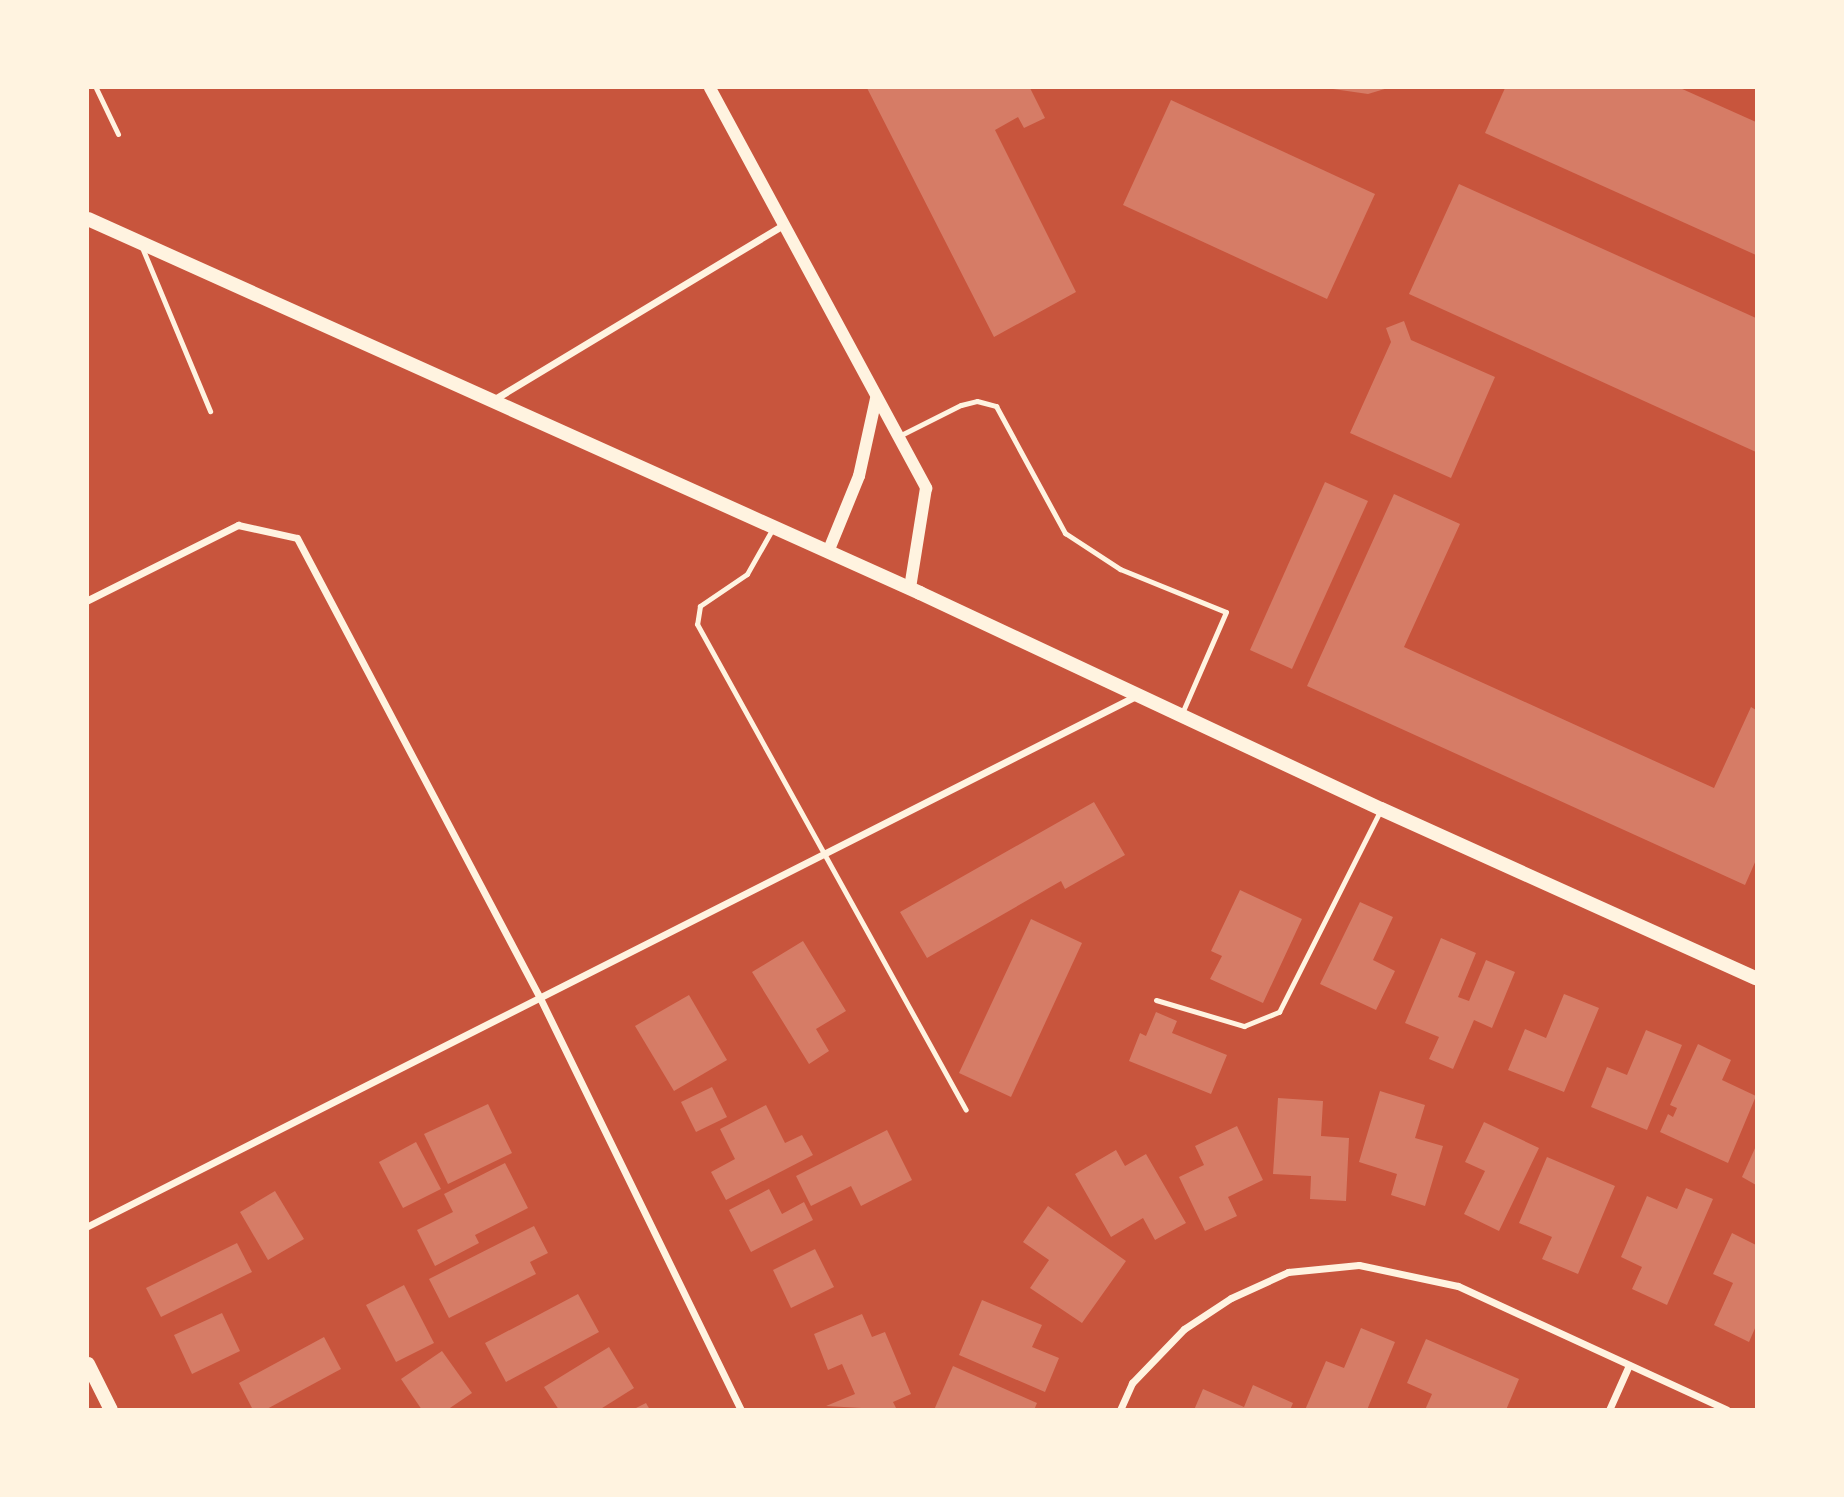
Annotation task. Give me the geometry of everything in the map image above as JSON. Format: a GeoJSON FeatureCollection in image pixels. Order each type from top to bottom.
{"type":"FeatureCollection","features":[{"type":"Feature","properties":{"kind":"main road"},"geometry":{"type":"LineString","coordinates":[[88,219],[910,588],[1381,809],[1756,978]]}},
{"type":"Feature","properties":{"kind":"main road"},"geometry":{"type":"LineString","coordinates":[[88,1364],[111,1409]]}},
{"type":"Feature","properties":{"kind":"street"},"geometry":{"type":"LineString","coordinates":[[710,88],[782,226],[926,488],[910,588]]}},
{"type":"Feature","properties":{"kind":"street"},"geometry":{"type":"LineString","coordinates":[[493,401],[782,226]]}},
{"type":"Feature","properties":{"kind":"street"},"geometry":{"type":"LineString","coordinates":[[828,552],[859,476],[876,399]]}},
{"type":"Feature","properties":{"kind":"street"},"geometry":{"type":"LineString","coordinates":[[88,600],[238,525],[297,538],[540,998],[741,1409]]}},
{"type":"Feature","properties":{"kind":"street"},"geometry":{"type":"LineString","coordinates":[[88,1226],[1137,695]]}},
{"type":"Feature","properties":{"kind":"street"},"geometry":{"type":"LineString","coordinates":[[1120,1409],[1132,1383],[1184,1329],[1231,1298],[1288,1272],[1359,1265],[1458,1286],[1727,1409]]}},
{"type":"Feature","properties":{"kind":"street"},"geometry":{"type":"LineString","coordinates":[[1609,1409],[1629,1364]]}},
{"type":"Feature","properties":{"kind":"lane"},"geometry":{"type":"LineString","coordinates":[[96,88],[118,134]]}},
{"type":"Feature","properties":{"kind":"lane"},"geometry":{"type":"LineString","coordinates":[[140,242],[210,411]]}},
{"type":"Feature","properties":{"kind":"lane"},"geometry":{"type":"LineString","coordinates":[[898,437],[961,405],[977,401],[996,406],[1065,533],[1119,569],[1226,612],[1181,716]]}},
{"type":"Feature","properties":{"kind":"lane"},"geometry":{"type":"LineString","coordinates":[[773,527],[747,574],[700,606],[697,624],[966,1110]]}},
{"type":"Feature","properties":{"kind":"lane"},"geometry":{"type":"LineString","coordinates":[[1156,1000],[1244,1026],[1279,1013],[1381,809]]}},
{"type":"Feature","properties":{"kind":"building"},"geometry":{"type":"Polygon","coordinates":[[[867,88],[1030,88],[1045,118],[1024,128],[1018,117],[995,130],[1076,292],[994,337],[867,88]]]}},
{"type":"Feature","properties":{"kind":"building"},"geometry":{"type":"Polygon","coordinates":[[[1326,88],[1388,88],[1368,94],[1326,88]]]}},
{"type":"Feature","properties":{"kind":"building"},"geometry":{"type":"Polygon","coordinates":[[[1505,88],[1680,88],[1756,122],[1756,255],[1485,133],[1505,88]]]}},
{"type":"Feature","properties":{"kind":"building"},"geometry":{"type":"Polygon","coordinates":[[[1171,100],[1375,194],[1327,299],[1123,205],[1171,100]]]}},
{"type":"Feature","properties":{"kind":"building"},"geometry":{"type":"Polygon","coordinates":[[[1459,184],[1756,318],[1756,452],[1409,294],[1459,184]]]}},
{"type":"Feature","properties":{"kind":"building"},"geometry":{"type":"Polygon","coordinates":[[[1404,321],[1411,340],[1495,377],[1451,478],[1350,433],[1391,342],[1386,328],[1404,321]]]}},
{"type":"Feature","properties":{"kind":"building"},"geometry":{"type":"Polygon","coordinates":[[[1325,482],[1368,501],[1292,669],[1250,650],[1325,482]]]}},
{"type":"Feature","properties":{"kind":"building"},"geometry":{"type":"Polygon","coordinates":[[[1394,494],[1460,524],[1404,647],[1714,788],[1751,707],[1756,710],[1756,860],[1745,885],[1307,686],[1394,494]]]}},
{"type":"Feature","properties":{"kind":"building"},"geometry":{"type":"Polygon","coordinates":[[[1094,802],[1125,855],[1065,889],[1061,881],[927,958],[900,912],[1094,802]]]}},
{"type":"Feature","properties":{"kind":"building"},"geometry":{"type":"Polygon","coordinates":[[[1240,890],[1302,919],[1263,1003],[1210,979],[1222,956],[1211,951],[1240,890]]]}},
{"type":"Feature","properties":{"kind":"building"},"geometry":{"type":"Polygon","coordinates":[[[1360,902],[1393,917],[1373,960],[1395,971],[1376,1010],[1320,984],[1360,902]]]}},
{"type":"Feature","properties":{"kind":"building"},"geometry":{"type":"Polygon","coordinates":[[[1031,919],[1082,943],[1011,1097],[959,1073],[1031,919]]]}},
{"type":"Feature","properties":{"kind":"building"},"geometry":{"type":"Polygon","coordinates":[[[1441,938],[1476,953],[1458,997],[1469,1001],[1486,960],[1515,972],[1492,1028],[1474,1020],[1453,1069],[1429,1059],[1439,1037],[1405,1023],[1441,938]]]}},
{"type":"Feature","properties":{"kind":"building"},"geometry":{"type":"Polygon","coordinates":[[[803,941],[846,1011],[816,1029],[829,1051],[809,1064],[752,972],[803,941]]]}},
{"type":"Feature","properties":{"kind":"building"},"geometry":{"type":"Polygon","coordinates":[[[1564,994],[1599,1008],[1564,1092],[1508,1070],[1525,1029],[1546,1038],[1564,994]]]}},
{"type":"Feature","properties":{"kind":"building"},"geometry":{"type":"Polygon","coordinates":[[[689,995],[727,1060],[674,1091],[635,1026],[689,995]]]}},
{"type":"Feature","properties":{"kind":"building"},"geometry":{"type":"Polygon","coordinates":[[[1156,1012],[1177,1021],[1172,1033],[1227,1055],[1211,1094],[1129,1061],[1140,1033],[1146,1036],[1156,1012]]]}},
{"type":"Feature","properties":{"kind":"building"},"geometry":{"type":"Polygon","coordinates":[[[1646,1030],[1682,1045],[1647,1130],[1591,1107],[1607,1067],[1627,1075],[1646,1030]]]}},
{"type":"Feature","properties":{"kind":"building"},"geometry":{"type":"Polygon","coordinates":[[[1698,1044],[1731,1060],[1722,1080],[1756,1096],[1728,1163],[1660,1132],[1668,1114],[1673,1117],[1677,1108],[1670,1105],[1698,1044]]]}},
{"type":"Feature","properties":{"kind":"building"},"geometry":{"type":"Polygon","coordinates":[[[712,1087],[727,1117],[696,1132],[681,1102],[712,1087]]]}},
{"type":"Feature","properties":{"kind":"building"},"geometry":{"type":"Polygon","coordinates":[[[1380,1091],[1425,1105],[1415,1138],[1443,1146],[1425,1206],[1391,1195],[1397,1174],[1359,1162],[1380,1091]]]}},
{"type":"Feature","properties":{"kind":"building"},"geometry":{"type":"Polygon","coordinates":[[[1278,1098],[1323,1101],[1321,1136],[1349,1138],[1346,1201],[1310,1199],[1311,1176],[1273,1174],[1278,1098]]]}},
{"type":"Feature","properties":{"kind":"building"},"geometry":{"type":"Polygon","coordinates":[[[488,1104],[512,1153],[448,1184],[424,1134],[488,1104]]]}},
{"type":"Feature","properties":{"kind":"building"},"geometry":{"type":"Polygon","coordinates":[[[766,1105],[785,1143],[802,1135],[813,1155],[726,1200],[711,1172],[735,1159],[720,1129],[766,1105]]]}},
{"type":"Feature","properties":{"kind":"building"},"geometry":{"type":"Polygon","coordinates":[[[1484,1122],[1539,1148],[1499,1231],[1464,1214],[1485,1171],[1465,1162],[1484,1122]]]}},
{"type":"Feature","properties":{"kind":"building"},"geometry":{"type":"Polygon","coordinates":[[[1237,1126],[1263,1180],[1228,1197],[1237,1216],[1205,1231],[1179,1177],[1204,1165],[1195,1146],[1237,1126]]]}},
{"type":"Feature","properties":{"kind":"building"},"geometry":{"type":"Polygon","coordinates":[[[887,1130],[912,1180],[861,1206],[851,1186],[811,1206],[796,1176],[887,1130]]]}},
{"type":"Feature","properties":{"kind":"building"},"geometry":{"type":"Polygon","coordinates":[[[416,1142],[441,1189],[403,1208],[379,1162],[416,1142]]]}},
{"type":"Feature","properties":{"kind":"building"},"geometry":{"type":"Polygon","coordinates":[[[1756,1146],[1756,1185],[1742,1177],[1756,1146]]]}},
{"type":"Feature","properties":{"kind":"building"},"geometry":{"type":"Polygon","coordinates":[[[1116,1150],[1125,1166],[1146,1154],[1186,1223],[1155,1240],[1143,1218],[1111,1237],[1075,1174],[1116,1150]]]}},
{"type":"Feature","properties":{"kind":"building"},"geometry":{"type":"Polygon","coordinates":[[[1547,1157],[1615,1186],[1578,1274],[1542,1259],[1552,1237],[1519,1223],[1547,1157]]]}},
{"type":"Feature","properties":{"kind":"building"},"geometry":{"type":"Polygon","coordinates":[[[505,1163],[528,1208],[475,1235],[479,1243],[435,1266],[417,1230],[453,1212],[444,1194],[505,1163]]]}},
{"type":"Feature","properties":{"kind":"building"},"geometry":{"type":"Polygon","coordinates":[[[1686,1188],[1713,1199],[1667,1305],[1632,1289],[1642,1267],[1621,1257],[1647,1196],[1677,1209],[1686,1188]]]}},
{"type":"Feature","properties":{"kind":"building"},"geometry":{"type":"Polygon","coordinates":[[[769,1189],[782,1214],[804,1202],[813,1220],[751,1252],[729,1210],[769,1189]]]}},
{"type":"Feature","properties":{"kind":"building"},"geometry":{"type":"Polygon","coordinates":[[[275,1191],[304,1239],[268,1260],[240,1212],[275,1191]]]}},
{"type":"Feature","properties":{"kind":"building"},"geometry":{"type":"Polygon","coordinates":[[[1048,1206],[1126,1261],[1082,1323],[1030,1288],[1049,1260],[1023,1242],[1048,1206]]]}},
{"type":"Feature","properties":{"kind":"building"},"geometry":{"type":"Polygon","coordinates":[[[534,1226],[548,1253],[530,1262],[536,1274],[449,1318],[429,1279],[534,1226]]]}},
{"type":"Feature","properties":{"kind":"building"},"geometry":{"type":"Polygon","coordinates":[[[1732,1233],[1756,1245],[1756,1326],[1749,1342],[1714,1325],[1733,1283],[1713,1274],[1732,1233]]]}},
{"type":"Feature","properties":{"kind":"building"},"geometry":{"type":"Polygon","coordinates":[[[237,1243],[252,1272],[161,1317],[146,1288],[237,1243]]]}},
{"type":"Feature","properties":{"kind":"building"},"geometry":{"type":"Polygon","coordinates":[[[815,1249],[834,1287],[791,1308],[773,1270],[815,1249]]]}},
{"type":"Feature","properties":{"kind":"building"},"geometry":{"type":"Polygon","coordinates":[[[404,1285],[434,1343],[396,1362],[366,1305],[404,1285]]]}},
{"type":"Feature","properties":{"kind":"building"},"geometry":{"type":"Polygon","coordinates":[[[578,1294],[599,1332],[506,1382],[485,1343],[578,1294]]]}},
{"type":"Feature","properties":{"kind":"building"},"geometry":{"type":"Polygon","coordinates":[[[982,1300],[1042,1325],[1032,1347],[1059,1358],[1045,1392],[959,1355],[982,1300]]]}},
{"type":"Feature","properties":{"kind":"building"},"geometry":{"type":"Polygon","coordinates":[[[222,1313],[240,1351],[192,1374],[174,1335],[222,1313]]]}},
{"type":"Feature","properties":{"kind":"building"},"geometry":{"type":"Polygon","coordinates":[[[862,1314],[872,1337],[885,1332],[911,1394],[893,1402],[897,1410],[826,1406],[855,1394],[842,1364],[828,1370],[814,1334],[862,1314]]]}},
{"type":"Feature","properties":{"kind":"building"},"geometry":{"type":"Polygon","coordinates":[[[1361,1328],[1395,1342],[1367,1410],[1305,1410],[1326,1361],[1344,1368],[1361,1328]]]}},
{"type":"Feature","properties":{"kind":"building"},"geometry":{"type":"Polygon","coordinates":[[[324,1337],[341,1369],[265,1410],[253,1410],[239,1383],[324,1337]]]}},
{"type":"Feature","properties":{"kind":"building"},"geometry":{"type":"Polygon","coordinates":[[[1426,1339],[1519,1379],[1506,1410],[1425,1410],[1432,1394],[1407,1383],[1426,1339]]]}},
{"type":"Feature","properties":{"kind":"building"},"geometry":{"type":"Polygon","coordinates":[[[609,1347],[634,1388],[599,1410],[559,1410],[544,1387],[609,1347]]]}},
{"type":"Feature","properties":{"kind":"building"},"geometry":{"type":"Polygon","coordinates":[[[442,1351],[472,1393],[447,1410],[422,1410],[401,1379],[442,1351]]]}},
{"type":"Feature","properties":{"kind":"building"},"geometry":{"type":"Polygon","coordinates":[[[953,1366],[1037,1403],[1034,1410],[934,1410],[953,1366]]]}},
{"type":"Feature","properties":{"kind":"building"},"geometry":{"type":"Polygon","coordinates":[[[1253,1385],[1293,1403],[1290,1410],[1194,1410],[1203,1389],[1244,1407],[1253,1385]]]}},
{"type":"Feature","properties":{"kind":"building"},"geometry":{"type":"Polygon","coordinates":[[[646,1403],[650,1410],[632,1410],[646,1403]]]}}]}
